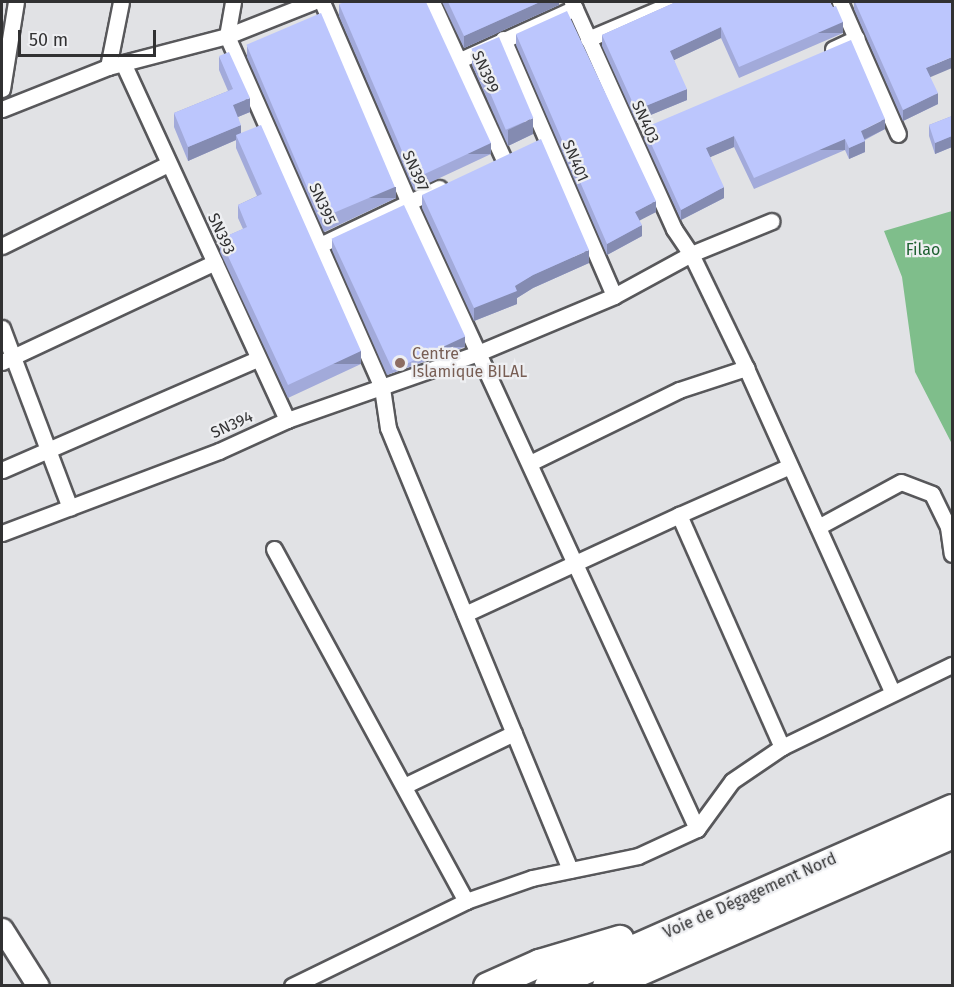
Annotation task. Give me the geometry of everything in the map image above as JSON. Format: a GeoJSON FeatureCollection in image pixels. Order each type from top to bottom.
{"type":"FeatureCollection","features":[{"type":"Feature","properties":{"kind":"highway","name":"Voie de Dégagement Nord"},"geometry":{"type":"LineString","coordinates":[[548,986],[952,808]]}},
{"type":"Feature","properties":{"kind":"highway","name":"Voie de Dégagement Nord"},"geometry":{"type":"LineString","coordinates":[[606,986],[952,834]]}},
{"type":"Feature","properties":{"kind":"highway"},"geometry":{"type":"LineString","coordinates":[[487,986],[579,950],[671,931]]}},
{"type":"Feature","properties":{"kind":"street"},"geometry":{"type":"LineString","coordinates":[[2,89],[16,2]]}},
{"type":"Feature","properties":{"kind":"street"},"geometry":{"type":"LineString","coordinates":[[108,67],[121,2]]}},
{"type":"Feature","properties":{"kind":"street"},"geometry":{"type":"LineString","coordinates":[[227,36],[233,2]]}},
{"type":"Feature","properties":{"kind":"street"},"geometry":{"type":"LineString","coordinates":[[2,109],[108,67],[227,36],[313,2]]}},
{"type":"Feature","properties":{"kind":"street","name":"SN397"},"geometry":{"type":"LineString","coordinates":[[322,2],[409,202],[578,564],[697,829]]}},
{"type":"Feature","properties":{"kind":"street","name":"SN399"},"geometry":{"type":"LineString","coordinates":[[432,2],[503,158]]}},
{"type":"Feature","properties":{"kind":"street"},"geometry":{"type":"LineString","coordinates":[[588,39],[675,2]]}},
{"type":"Feature","properties":{"kind":"street"},"geometry":{"type":"LineString","coordinates":[[840,2],[898,134]]}},
{"type":"Feature","properties":{"kind":"street"},"geometry":{"type":"LineString","coordinates":[[460,60],[574,5]]}},
{"type":"Feature","properties":{"kind":"street","name":"SN403"},"geometry":{"type":"LineString","coordinates":[[574,5],[588,39],[636,132],[674,229],[691,254],[746,368],[892,691]]}},
{"type":"Feature","properties":{"kind":"street","name":"SN395"},"geometry":{"type":"LineString","coordinates":[[227,36],[382,388],[388,428],[570,870]]}},
{"type":"Feature","properties":{"kind":"street"},"geometry":{"type":"LineString","coordinates":[[814,57],[856,38]]}},
{"type":"Feature","properties":{"kind":"street","name":"SN401"},"geometry":{"type":"LineString","coordinates":[[503,39],[541,141],[614,296]]}},
{"type":"Feature","properties":{"kind":"street","name":"SN393"},"geometry":{"type":"LineString","coordinates":[[123,63],[287,420]]}},
{"type":"Feature","properties":{"kind":"street"},"geometry":{"type":"LineString","coordinates":[[2,246],[168,164]]}},
{"type":"Feature","properties":{"kind":"street"},"geometry":{"type":"LineString","coordinates":[[320,245],[451,183]]}},
{"type":"Feature","properties":{"kind":"street","name":"SN394"},"geometry":{"type":"LineString","coordinates":[[2,533],[219,451],[287,420],[478,353],[614,296],[691,254],[772,221]]}},
{"type":"Feature","properties":{"kind":"street"},"geometry":{"type":"LineString","coordinates":[[8,359],[215,262]]}},
{"type":"Feature","properties":{"kind":"street"},"geometry":{"type":"LineString","coordinates":[[2,328],[8,359],[50,449],[70,508]]}},
{"type":"Feature","properties":{"kind":"street"},"geometry":{"type":"LineString","coordinates":[[2,470],[258,359]]}},
{"type":"Feature","properties":{"kind":"street"},"geometry":{"type":"LineString","coordinates":[[530,464],[679,390],[746,368]]}},
{"type":"Feature","properties":{"kind":"street"},"geometry":{"type":"LineString","coordinates":[[465,614],[790,466]]}},
{"type":"Feature","properties":{"kind":"street"},"geometry":{"type":"LineString","coordinates":[[818,527],[901,482],[932,494],[948,527],[952,554]]}},
{"type":"Feature","properties":{"kind":"street"},"geometry":{"type":"LineString","coordinates":[[679,515],[782,747]]}},
{"type":"Feature","properties":{"kind":"street"},"geometry":{"type":"LineString","coordinates":[[274,549],[466,901]]}},
{"type":"Feature","properties":{"kind":"street"},"geometry":{"type":"LineString","coordinates":[[292,986],[466,901],[570,870],[638,856],[697,829],[732,781],[782,747],[892,691],[952,665]]}},
{"type":"Feature","properties":{"kind":"street"},"geometry":{"type":"LineString","coordinates":[[404,786],[514,733]]}},
{"type":"Feature","properties":{"kind":"street"},"geometry":{"type":"LineString","coordinates":[[2,929],[38,986]]}},
{"type":"Feature","properties":{"kind":"green space","name":"Filao"},"geometry":{"type":"Polygon","coordinates":[[[952,211],[952,444],[915,372],[902,277],[884,231],[952,211]]]}},
{"type":"Feature","properties":{"kind":"building"},"geometry":{"type":"Polygon","coordinates":[[[345,2],[426,2],[491,143],[414,179],[339,4],[345,2]]]}},
{"type":"Feature","properties":{"kind":"building"},"geometry":{"type":"Polygon","coordinates":[[[448,2],[540,2],[464,36],[448,2]]]}},
{"type":"Feature","properties":{"kind":"building"},"geometry":{"type":"Polygon","coordinates":[[[676,2],[830,2],[833,7],[836,6],[843,22],[739,67],[721,27],[670,51],[687,89],[636,110],[602,35],[676,2]]]}},
{"type":"Feature","properties":{"kind":"building"},"geometry":{"type":"Polygon","coordinates":[[[855,2],[952,2],[952,57],[926,68],[938,93],[903,110],[855,2]]]}},
{"type":"Feature","properties":{"kind":"building"},"geometry":{"type":"Polygon","coordinates":[[[567,11],[656,201],[635,212],[642,225],[607,244],[516,34],[567,11]]]}},
{"type":"Feature","properties":{"kind":"building"},"geometry":{"type":"Polygon","coordinates":[[[321,13],[395,187],[320,219],[246,45],[321,13]]]}},
{"type":"Feature","properties":{"kind":"building"},"geometry":{"type":"Polygon","coordinates":[[[499,37],[533,118],[506,130],[471,49],[499,37]]]}},
{"type":"Feature","properties":{"kind":"building"},"geometry":{"type":"Polygon","coordinates":[[[851,40],[885,119],[861,131],[865,141],[849,148],[845,139],[754,178],[734,136],[706,148],[724,187],[681,210],[644,128],[851,40]]]}},
{"type":"Feature","properties":{"kind":"building"},"geometry":{"type":"Polygon","coordinates":[[[229,52],[250,98],[233,105],[241,125],[188,147],[174,113],[233,89],[219,56],[229,52]]]}},
{"type":"Feature","properties":{"kind":"building"},"geometry":{"type":"Polygon","coordinates":[[[952,116],[952,136],[935,143],[929,125],[952,116]]]}},
{"type":"Feature","properties":{"kind":"building"},"geometry":{"type":"Polygon","coordinates":[[[261,125],[361,351],[288,385],[220,239],[247,227],[238,205],[262,194],[236,135],[261,125]]]}},
{"type":"Feature","properties":{"kind":"building"},"geometry":{"type":"Polygon","coordinates":[[[541,139],[589,250],[533,275],[515,286],[517,291],[474,308],[422,195],[541,139]]]}},
{"type":"Feature","properties":{"kind":"building"},"geometry":{"type":"Polygon","coordinates":[[[404,205],[465,336],[393,370],[331,239],[404,205]]]}},
{"type":"Feature","properties":{"kind":"place","name":"Centre Islamique BILAL"},"geometry":{"type":"Point","coordinates":[400,363]}}]}
